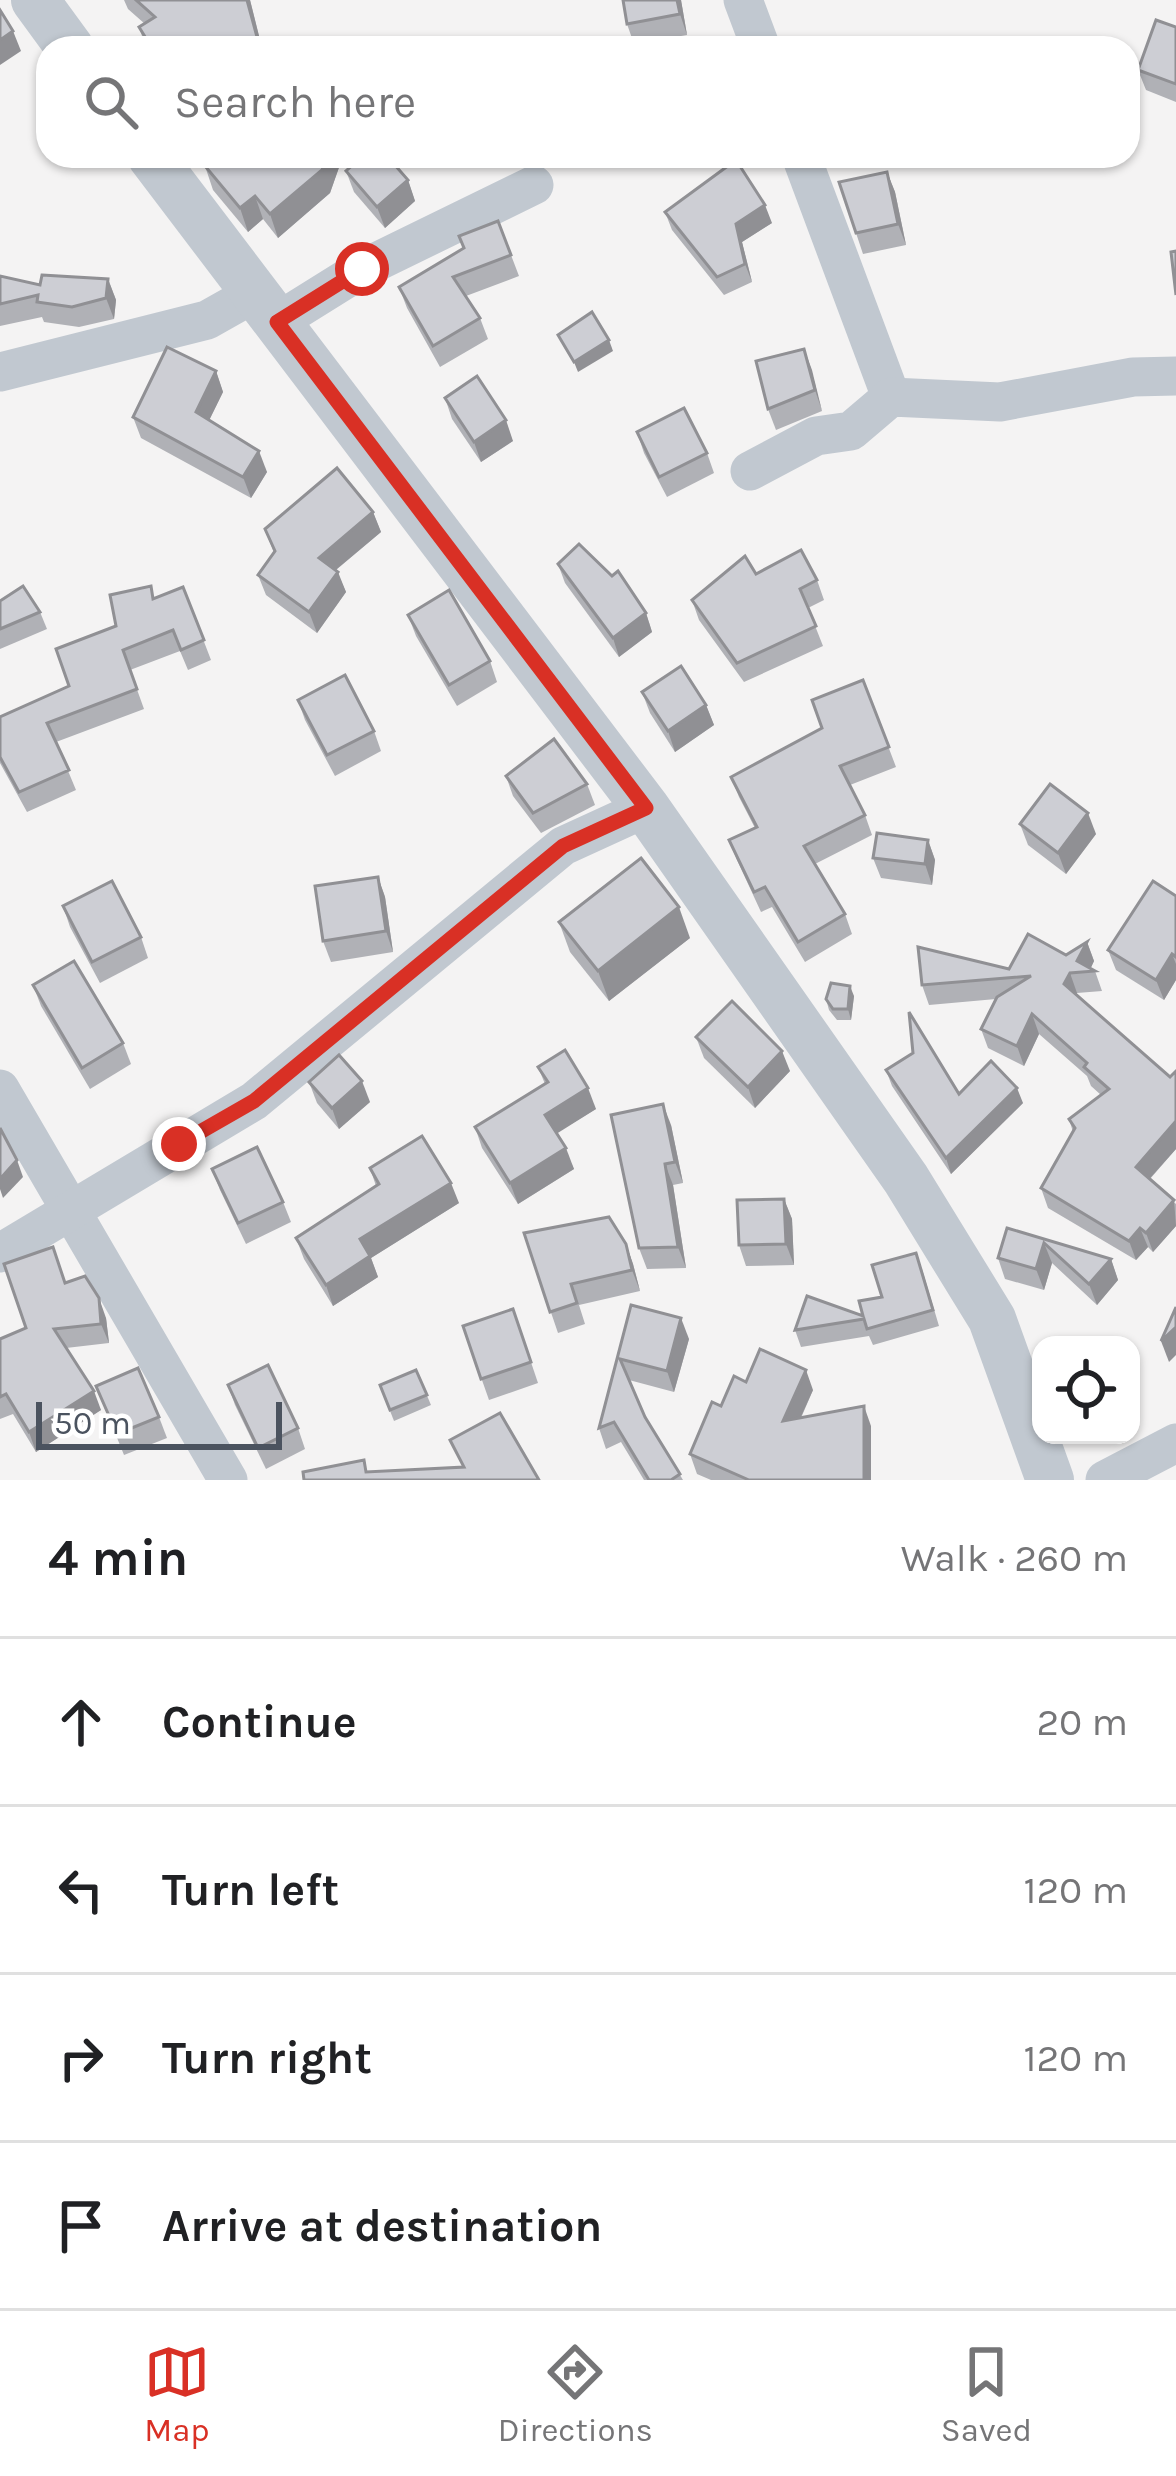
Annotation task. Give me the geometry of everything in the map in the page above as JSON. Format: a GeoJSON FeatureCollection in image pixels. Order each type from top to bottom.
{"type":"FeatureCollection","features":[{"type":"Feature","properties":{"kind":"street"},"geometry":{"type":"LineString","coordinates":[[35,0],[61,36]]}},
{"type":"Feature","properties":{"kind":"street"},"geometry":{"type":"LineString","coordinates":[[743,0],[756,36]]}},
{"type":"Feature","properties":{"kind":"street"},"geometry":{"type":"LineString","coordinates":[[160,168],[646,808],[906,1179],[992,1319],[1050,1480]]}},
{"type":"Feature","properties":{"kind":"street"},"geometry":{"type":"LineString","coordinates":[[805,168],[891,397]]}},
{"type":"Feature","properties":{"kind":"street"},"geometry":{"type":"LineString","coordinates":[[0,373],[266,308],[362,269],[534,185]]}},
{"type":"Feature","properties":{"kind":"street"},"geometry":{"type":"LineString","coordinates":[[750,471],[816,436],[851,431],[891,397],[1000,402],[1132,377],[1176,376]]}},
{"type":"Feature","properties":{"kind":"street"},"geometry":{"type":"LineString","coordinates":[[0,1253],[67,1208],[254,1101],[563,846],[646,808]]}},
{"type":"Feature","properties":{"kind":"street"},"geometry":{"type":"LineString","coordinates":[[0,1089],[228,1480]]}},
{"type":"Feature","properties":{"kind":"street"},"geometry":{"type":"LineString","coordinates":[[1105,1480],[1176,1443]]}},
{"type":"Feature","properties":{"kind":"building"},"geometry":{"type":"Polygon","coordinates":[[[136,0],[247,0],[257,36],[145,36],[139,27],[155,17],[136,0]]]}},
{"type":"Feature","properties":{"kind":"building"},"geometry":{"type":"Polygon","coordinates":[[[623,0],[677,0],[680,14],[627,24],[623,0]]]}},
{"type":"Feature","properties":{"kind":"building"},"geometry":{"type":"Polygon","coordinates":[[[0,10],[13,31],[0,40],[0,10]]]}},
{"type":"Feature","properties":{"kind":"building"},"geometry":{"type":"Polygon","coordinates":[[[1156,20],[1176,27],[1176,84],[1140,71],[1156,20]]]}},
{"type":"Feature","properties":{"kind":"building"},"geometry":{"type":"Polygon","coordinates":[[[207,168],[323,168],[270,214],[255,196],[240,208],[207,168]]]}},
{"type":"Feature","properties":{"kind":"building"},"geometry":{"type":"Polygon","coordinates":[[[398,168],[408,180],[377,207],[346,171],[398,168]]]}},
{"type":"Feature","properties":{"kind":"building"},"geometry":{"type":"Polygon","coordinates":[[[725,168],[741,168],[765,205],[736,224],[745,264],[717,277],[665,212],[725,168]]]}},
{"type":"Feature","properties":{"kind":"building"},"geometry":{"type":"Polygon","coordinates":[[[887,172],[898,224],[856,233],[839,182],[887,172]]]}},
{"type":"Feature","properties":{"kind":"building"},"geometry":{"type":"Polygon","coordinates":[[[498,221],[511,255],[453,277],[480,318],[433,346],[399,287],[464,248],[459,236],[498,221]]]}},
{"type":"Feature","properties":{"kind":"building"},"geometry":{"type":"Polygon","coordinates":[[[1176,251],[1176,295],[1171,252],[1176,251]]]}},
{"type":"Feature","properties":{"kind":"building"},"geometry":{"type":"Polygon","coordinates":[[[42,275],[108,279],[106,298],[72,307],[37,302],[38,295],[0,304],[0,276],[40,285],[42,275]]]}},
{"type":"Feature","properties":{"kind":"building"},"geometry":{"type":"Polygon","coordinates":[[[592,312],[609,340],[574,362],[558,335],[592,312]]]}},
{"type":"Feature","properties":{"kind":"building"},"geometry":{"type":"Polygon","coordinates":[[[167,347],[216,371],[196,412],[259,451],[243,477],[133,417],[167,347]]]}},
{"type":"Feature","properties":{"kind":"building"},"geometry":{"type":"Polygon","coordinates":[[[804,349],[815,390],[768,409],[756,361],[804,349]]]}},
{"type":"Feature","properties":{"kind":"building"},"geometry":{"type":"Polygon","coordinates":[[[477,376],[506,420],[474,442],[445,398],[477,376]]]}},
{"type":"Feature","properties":{"kind":"building"},"geometry":{"type":"Polygon","coordinates":[[[684,408],[707,453],[659,477],[637,432],[684,408]]]}},
{"type":"Feature","properties":{"kind":"building"},"geometry":{"type":"Polygon","coordinates":[[[337,468],[373,512],[319,558],[338,572],[309,612],[258,575],[275,551],[265,529],[337,468]]]}},
{"type":"Feature","properties":{"kind":"building"},"geometry":{"type":"Polygon","coordinates":[[[579,544],[612,576],[618,571],[646,613],[613,638],[558,564],[579,544]]]}},
{"type":"Feature","properties":{"kind":"building"},"geometry":{"type":"Polygon","coordinates":[[[801,550],[817,580],[800,589],[816,626],[737,663],[692,600],[745,556],[756,574],[801,550]]]}},
{"type":"Feature","properties":{"kind":"building"},"geometry":{"type":"Polygon","coordinates":[[[23,586],[40,612],[0,629],[0,601],[23,586]]]}},
{"type":"Feature","properties":{"kind":"building"},"geometry":{"type":"Polygon","coordinates":[[[151,586],[153,599],[183,587],[204,640],[181,650],[173,630],[123,650],[137,689],[47,723],[69,770],[19,792],[0,757],[0,717],[69,686],[56,649],[116,626],[110,595],[151,586]]]}},
{"type":"Feature","properties":{"kind":"building"},"geometry":{"type":"Polygon","coordinates":[[[449,590],[490,661],[449,685],[408,615],[449,590]]]}},
{"type":"Feature","properties":{"kind":"building"},"geometry":{"type":"Polygon","coordinates":[[[681,666],[706,705],[668,731],[642,692],[681,666]]]}},
{"type":"Feature","properties":{"kind":"building"},"geometry":{"type":"Polygon","coordinates":[[[345,675],[374,731],[327,755],[298,700],[345,675]]]}},
{"type":"Feature","properties":{"kind":"building"},"geometry":{"type":"Polygon","coordinates":[[[863,680],[889,747],[840,766],[865,815],[804,846],[845,914],[798,942],[765,887],[754,892],[729,840],[757,827],[731,777],[822,728],[812,700],[863,680]]]}},
{"type":"Feature","properties":{"kind":"building"},"geometry":{"type":"Polygon","coordinates":[[[554,739],[587,784],[533,813],[506,776],[554,739]]]}},
{"type":"Feature","properties":{"kind":"building"},"geometry":{"type":"Polygon","coordinates":[[[1050,784],[1088,813],[1058,853],[1020,824],[1050,784]]]}},
{"type":"Feature","properties":{"kind":"building"},"geometry":{"type":"Polygon","coordinates":[[[877,833],[928,840],[925,864],[873,858],[877,833]]]}},
{"type":"Feature","properties":{"kind":"building"},"geometry":{"type":"Polygon","coordinates":[[[641,858],[679,907],[598,971],[559,922],[641,858]]]}},
{"type":"Feature","properties":{"kind":"building"},"geometry":{"type":"Polygon","coordinates":[[[378,877],[386,931],[323,941],[315,886],[378,877]]]}},
{"type":"Feature","properties":{"kind":"building"},"geometry":{"type":"Polygon","coordinates":[[[112,881],[141,937],[92,962],[63,906],[112,881]]]}},
{"type":"Feature","properties":{"kind":"building"},"geometry":{"type":"Polygon","coordinates":[[[1153,881],[1176,896],[1176,957],[1172,954],[1156,980],[1108,950],[1153,881]]]}},
{"type":"Feature","properties":{"kind":"building"},"geometry":{"type":"Polygon","coordinates":[[[1028,934],[1066,955],[1087,942],[1077,961],[1095,971],[1070,973],[1064,984],[1170,1077],[1176,1071],[1176,1121],[1136,1167],[1174,1200],[1146,1233],[1140,1228],[1129,1241],[1041,1188],[1075,1128],[1069,1119],[1109,1089],[1032,1014],[1017,1046],[981,1029],[997,997],[1031,976],[922,985],[918,947],[1009,969],[1028,934]]]}},
{"type":"Feature","properties":{"kind":"building"},"geometry":{"type":"Polygon","coordinates":[[[74,961],[123,1043],[82,1068],[33,985],[74,961]]]}},
{"type":"Feature","properties":{"kind":"building"},"geometry":{"type":"Polygon","coordinates":[[[831,983],[850,986],[848,1009],[833,1009],[826,999],[831,983]]]}},
{"type":"Feature","properties":{"kind":"building"},"geometry":{"type":"Polygon","coordinates":[[[732,1001],[782,1051],[748,1087],[696,1037],[732,1001]]]}},
{"type":"Feature","properties":{"kind":"building"},"geometry":{"type":"Polygon","coordinates":[[[909,1012],[959,1094],[991,1061],[1017,1088],[946,1158],[886,1070],[913,1053],[909,1012]]]}},
{"type":"Feature","properties":{"kind":"building"},"geometry":{"type":"Polygon","coordinates":[[[565,1050],[588,1088],[545,1115],[566,1148],[510,1183],[475,1127],[548,1082],[538,1067],[565,1050]]]}},
{"type":"Feature","properties":{"kind":"building"},"geometry":{"type":"Polygon","coordinates":[[[339,1055],[362,1081],[332,1108],[309,1082],[339,1055]]]}},
{"type":"Feature","properties":{"kind":"building"},"geometry":{"type":"Polygon","coordinates":[[[663,1104],[675,1162],[665,1164],[678,1247],[639,1248],[611,1115],[663,1104]]]}},
{"type":"Feature","properties":{"kind":"building"},"geometry":{"type":"Polygon","coordinates":[[[0,1128],[17,1160],[0,1179],[0,1128]]]}},
{"type":"Feature","properties":{"kind":"building"},"geometry":{"type":"Polygon","coordinates":[[[422,1136],[451,1183],[360,1239],[370,1256],[326,1285],[296,1238],[379,1184],[370,1168],[422,1136]]]}},
{"type":"Feature","properties":{"kind":"building"},"geometry":{"type":"Polygon","coordinates":[[[257,1147],[283,1202],[238,1223],[212,1169],[257,1147]]]}},
{"type":"Feature","properties":{"kind":"building"},"geometry":{"type":"Polygon","coordinates":[[[784,1199],[786,1244],[739,1245],[737,1200],[784,1199]]]}},
{"type":"Feature","properties":{"kind":"building"},"geometry":{"type":"Polygon","coordinates":[[[609,1217],[626,1244],[632,1270],[571,1284],[577,1303],[550,1312],[524,1233],[609,1217]]]}},
{"type":"Feature","properties":{"kind":"building"},"geometry":{"type":"Polygon","coordinates":[[[1007,1228],[1111,1259],[1089,1284],[1044,1243],[1036,1269],[998,1258],[1007,1228]]]}},
{"type":"Feature","properties":{"kind":"building"},"geometry":{"type":"Polygon","coordinates":[[[53,1247],[65,1283],[85,1276],[99,1298],[101,1324],[54,1329],[94,1391],[29,1432],[6,1394],[0,1397],[0,1339],[26,1328],[4,1264],[53,1247]]]}},
{"type":"Feature","properties":{"kind":"building"},"geometry":{"type":"Polygon","coordinates":[[[916,1253],[933,1310],[867,1329],[864,1319],[795,1330],[807,1296],[863,1316],[859,1301],[882,1297],[872,1265],[916,1253]]]}},
{"type":"Feature","properties":{"kind":"building"},"geometry":{"type":"Polygon","coordinates":[[[631,1305],[681,1318],[667,1371],[620,1359],[645,1417],[680,1474],[671,1480],[649,1480],[614,1422],[599,1428],[631,1305]]]}},
{"type":"Feature","properties":{"kind":"building"},"geometry":{"type":"Polygon","coordinates":[[[1176,1307],[1176,1327],[1161,1341],[1176,1307]]]}},
{"type":"Feature","properties":{"kind":"building"},"geometry":{"type":"Polygon","coordinates":[[[513,1309],[531,1362],[481,1379],[463,1326],[513,1309]]]}},
{"type":"Feature","properties":{"kind":"building"},"geometry":{"type":"Polygon","coordinates":[[[760,1349],[806,1370],[783,1421],[864,1406],[864,1480],[749,1480],[690,1454],[712,1402],[721,1406],[734,1376],[746,1382],[760,1349]]]}},
{"type":"Feature","properties":{"kind":"building"},"geometry":{"type":"Polygon","coordinates":[[[268,1365],[298,1428],[258,1448],[228,1385],[268,1365]]]}},
{"type":"Feature","properties":{"kind":"building"},"geometry":{"type":"Polygon","coordinates":[[[138,1368],[159,1417],[117,1434],[96,1386],[138,1368]]]}},
{"type":"Feature","properties":{"kind":"building"},"geometry":{"type":"Polygon","coordinates":[[[416,1370],[427,1395],[390,1410],[380,1385],[416,1370]]]}},
{"type":"Feature","properties":{"kind":"building"},"geometry":{"type":"Polygon","coordinates":[[[500,1413],[539,1480],[304,1480],[303,1472],[364,1460],[366,1472],[464,1467],[450,1440],[500,1413]]]}},
{"type":"Feature","properties":{"kind":"route"},"geometry":{"type":"LineString","coordinates":[[179,1144],[254,1101],[563,846],[646,808],[277,322],[362,269]]}}]}
